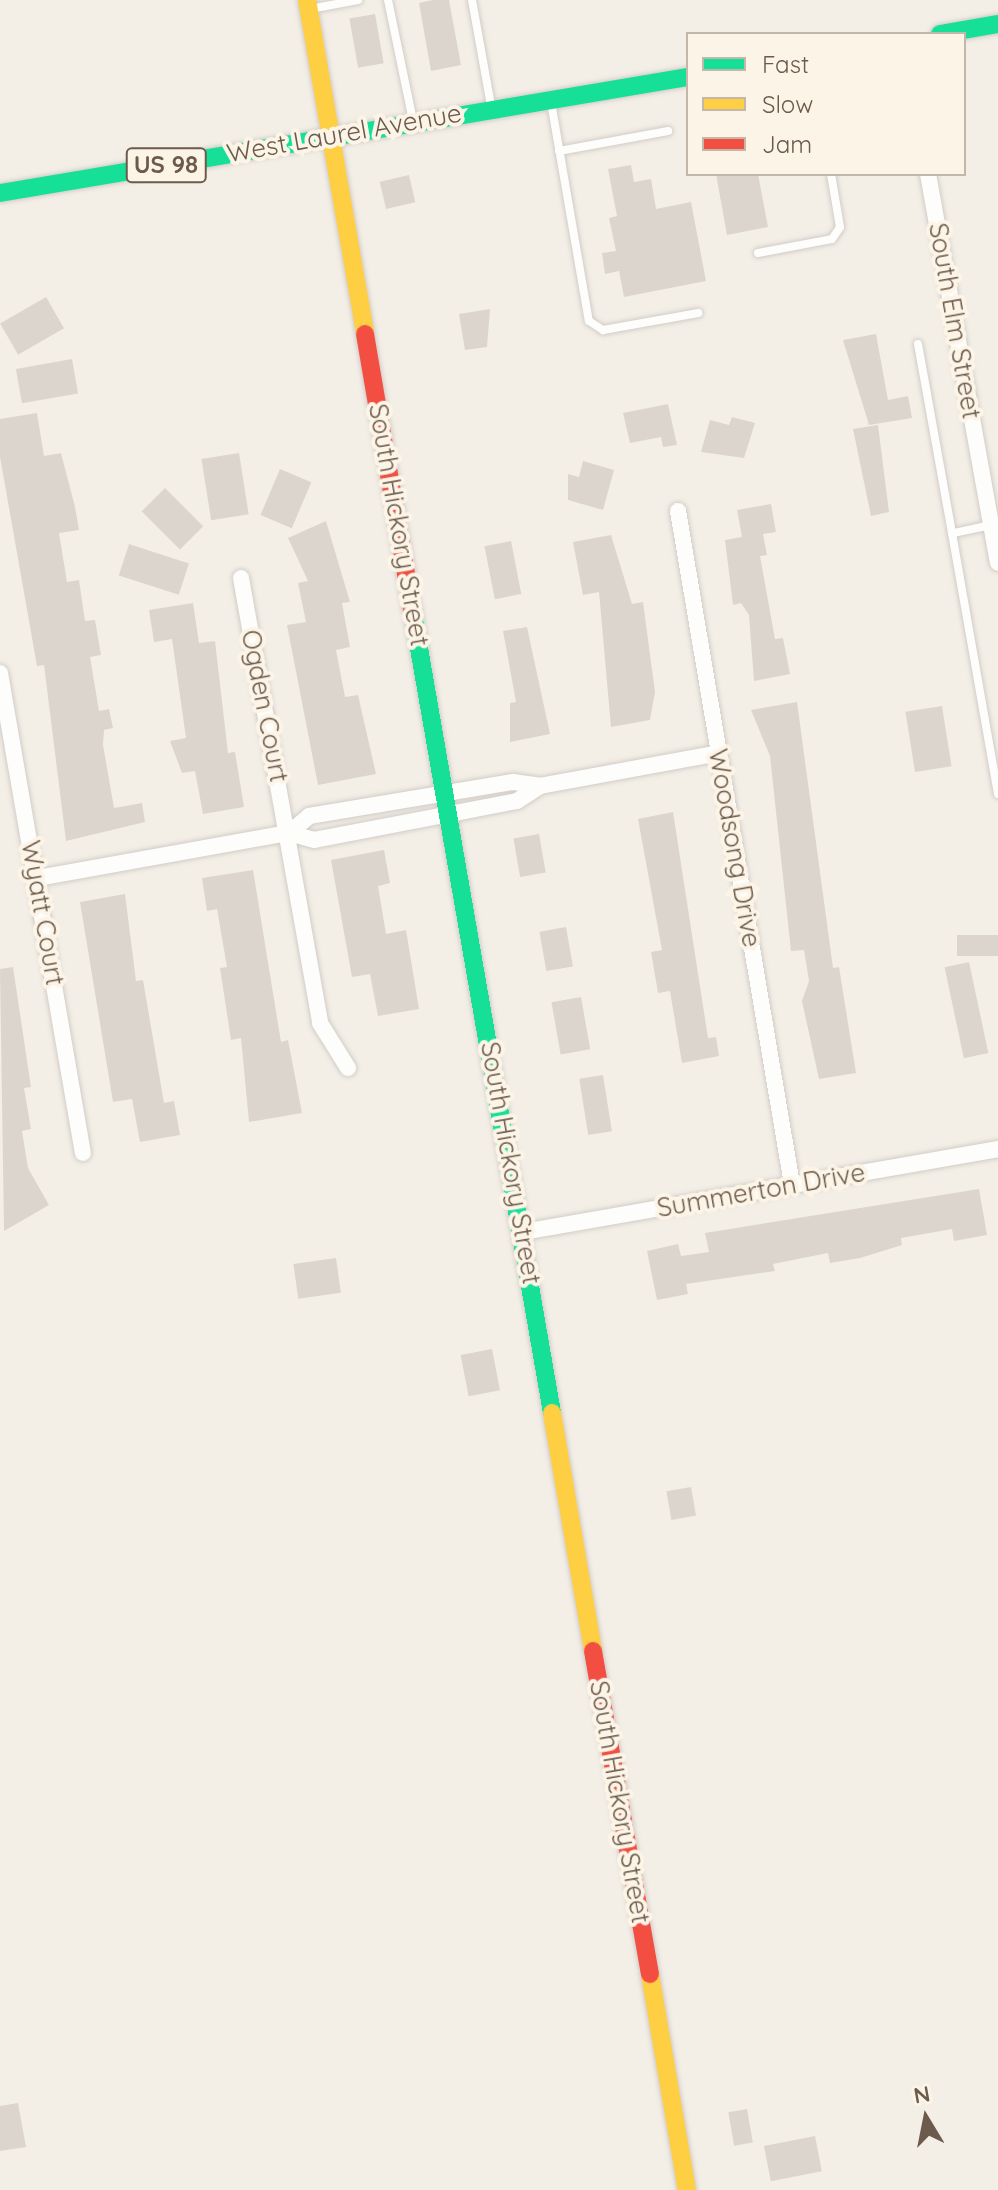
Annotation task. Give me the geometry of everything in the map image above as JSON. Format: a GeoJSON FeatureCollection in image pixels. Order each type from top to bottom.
{"type":"FeatureCollection","features":[{"type":"Feature","properties":{"kind":"street","name":"South Hickory Street"},"geometry":{"type":"LineString","coordinates":[[308,4],[687,2190]]}},
{"type":"Feature","properties":{"kind":"street"},"geometry":{"type":"LineString","coordinates":[[952,32],[998,24]]}},
{"type":"Feature","properties":{"kind":"street","name":"West Laurel Avenue"},"geometry":{"type":"LineString","coordinates":[[0,193],[550,97],[686,77]]}},
{"type":"Feature","properties":{"kind":"street","name":"South Elm Street"},"geometry":{"type":"LineString","coordinates":[[928,176],[998,563]]}},
{"type":"Feature","properties":{"kind":"street","name":"Woodsong Drive"},"geometry":{"type":"LineString","coordinates":[[678,511],[792,1184]]}},
{"type":"Feature","properties":{"kind":"street","name":"Ogden Court"},"geometry":{"type":"LineString","coordinates":[[241,578],[289,833],[320,1023],[348,1068]]}},
{"type":"Feature","properties":{"kind":"street","name":"Wyatt Court"},"geometry":{"type":"LineString","coordinates":[[0,673],[38,878],[83,1153]]}},
{"type":"Feature","properties":{"kind":"street"},"geometry":{"type":"LineString","coordinates":[[289,833],[309,816],[445,792],[540,786],[719,753]]}},
{"type":"Feature","properties":{"kind":"street"},"geometry":{"type":"LineString","coordinates":[[38,878],[289,833],[314,840],[517,801],[540,786]]}},
{"type":"Feature","properties":{"kind":"street","name":"Summerton Drive"},"geometry":{"type":"LineString","coordinates":[[523,1232],[998,1149]]}},
{"type":"Feature","properties":{"kind":"lane"},"geometry":{"type":"LineString","coordinates":[[308,4],[358,0]]}},
{"type":"Feature","properties":{"kind":"lane"},"geometry":{"type":"LineString","coordinates":[[388,0],[413,121]]}},
{"type":"Feature","properties":{"kind":"lane"},"geometry":{"type":"LineString","coordinates":[[472,0],[491,107]]}},
{"type":"Feature","properties":{"kind":"lane"},"geometry":{"type":"LineString","coordinates":[[550,97],[589,321],[603,330],[698,313]]}},
{"type":"Feature","properties":{"kind":"lane"},"geometry":{"type":"LineString","coordinates":[[559,151],[668,131]]}},
{"type":"Feature","properties":{"kind":"lane"},"geometry":{"type":"LineString","coordinates":[[758,253],[832,239],[840,227],[831,176]]}},
{"type":"Feature","properties":{"kind":"lane"},"geometry":{"type":"LineString","coordinates":[[918,344],[998,794]]}},
{"type":"Feature","properties":{"kind":"lane"},"geometry":{"type":"LineString","coordinates":[[952,533],[991,525]]}},
{"type":"Feature","properties":{"kind":"building"},"geometry":{"type":"Polygon","coordinates":[[[449,0],[461,65],[431,71],[419,3],[449,0]]]}},
{"type":"Feature","properties":{"kind":"building"},"geometry":{"type":"Polygon","coordinates":[[[375,14],[384,63],[358,68],[349,19],[375,14]]]}},
{"type":"Feature","properties":{"kind":"building"},"geometry":{"type":"Polygon","coordinates":[[[631,165],[634,182],[651,179],[656,209],[691,202],[706,281],[624,297],[619,271],[605,274],[602,253],[616,251],[609,218],[617,216],[608,169],[631,165]]]}},
{"type":"Feature","properties":{"kind":"building"},"geometry":{"type":"Polygon","coordinates":[[[409,175],[415,202],[386,209],[380,182],[409,175]]]}},
{"type":"Feature","properties":{"kind":"building"},"geometry":{"type":"Polygon","coordinates":[[[716,176],[758,176],[768,227],[727,235],[716,176]]]}},
{"type":"Feature","properties":{"kind":"building"},"geometry":{"type":"Polygon","coordinates":[[[46,297],[64,328],[18,355],[0,324],[46,297]]]}},
{"type":"Feature","properties":{"kind":"building"},"geometry":{"type":"Polygon","coordinates":[[[490,309],[487,347],[465,350],[459,314],[490,309]]]}},
{"type":"Feature","properties":{"kind":"building"},"geometry":{"type":"Polygon","coordinates":[[[876,334],[888,400],[908,396],[912,418],[869,425],[843,340],[876,334]]]}},
{"type":"Feature","properties":{"kind":"building"},"geometry":{"type":"Polygon","coordinates":[[[72,359],[78,393],[22,403],[16,369],[72,359]]]}},
{"type":"Feature","properties":{"kind":"building"},"geometry":{"type":"Polygon","coordinates":[[[668,404],[677,445],[663,447],[661,437],[630,443],[623,413],[668,404]]]}},
{"type":"Feature","properties":{"kind":"building"},"geometry":{"type":"Polygon","coordinates":[[[37,413],[44,456],[61,453],[75,507],[79,530],[59,533],[67,582],[79,580],[85,621],[95,620],[101,655],[90,657],[99,711],[109,709],[113,728],[104,730],[103,745],[114,808],[142,803],[145,822],[66,841],[44,665],[37,666],[0,457],[0,419],[37,413]]]}},
{"type":"Feature","properties":{"kind":"building"},"geometry":{"type":"Polygon","coordinates":[[[732,417],[755,423],[744,458],[701,452],[710,420],[729,425],[732,417]]]}},
{"type":"Feature","properties":{"kind":"building"},"geometry":{"type":"Polygon","coordinates":[[[878,425],[889,512],[871,516],[853,429],[878,425]]]}},
{"type":"Feature","properties":{"kind":"building"},"geometry":{"type":"Polygon","coordinates":[[[239,453],[249,514],[211,520],[201,459],[239,453]]]}},
{"type":"Feature","properties":{"kind":"building"},"geometry":{"type":"Polygon","coordinates":[[[583,461],[614,470],[603,510],[568,500],[568,474],[579,477],[583,461]]]}},
{"type":"Feature","properties":{"kind":"building"},"geometry":{"type":"Polygon","coordinates":[[[280,469],[311,482],[292,528],[260,515],[280,469]]]}},
{"type":"Feature","properties":{"kind":"building"},"geometry":{"type":"Polygon","coordinates":[[[165,488],[203,526],[180,550],[142,511],[165,488]]]}},
{"type":"Feature","properties":{"kind":"building"},"geometry":{"type":"Polygon","coordinates":[[[771,504],[776,532],[763,534],[767,555],[760,556],[775,639],[783,638],[790,674],[754,681],[749,615],[741,603],[733,605],[725,540],[742,537],[737,510],[771,504]]]}},
{"type":"Feature","properties":{"kind":"building"},"geometry":{"type":"Polygon","coordinates":[[[326,521],[350,602],[342,603],[350,647],[336,650],[345,697],[358,695],[376,774],[318,785],[287,625],[306,622],[298,583],[308,581],[288,538],[326,521]]]}},
{"type":"Feature","properties":{"kind":"building"},"geometry":{"type":"Polygon","coordinates":[[[611,535],[632,604],[643,602],[655,692],[650,720],[611,727],[599,592],[583,595],[573,542],[611,535]]]}},
{"type":"Feature","properties":{"kind":"building"},"geometry":{"type":"Polygon","coordinates":[[[511,541],[521,594],[495,599],[484,546],[511,541]]]}},
{"type":"Feature","properties":{"kind":"building"},"geometry":{"type":"Polygon","coordinates":[[[129,544],[189,563],[179,595],[119,575],[129,544]]]}},
{"type":"Feature","properties":{"kind":"building"},"geometry":{"type":"Polygon","coordinates":[[[193,603],[199,643],[215,641],[228,753],[235,752],[244,807],[203,814],[195,771],[182,773],[170,741],[186,738],[172,639],[154,642],[149,610],[193,603]]]}},
{"type":"Feature","properties":{"kind":"building"},"geometry":{"type":"Polygon","coordinates":[[[527,627],[550,734],[510,742],[510,703],[516,702],[503,631],[527,627]]]}},
{"type":"Feature","properties":{"kind":"building"},"geometry":{"type":"Polygon","coordinates":[[[797,702],[833,968],[839,967],[856,1073],[819,1079],[802,1001],[809,981],[804,950],[791,951],[770,756],[751,710],[797,702]]]}},
{"type":"Feature","properties":{"kind":"building"},"geometry":{"type":"Polygon","coordinates":[[[942,706],[952,766],[915,772],[905,712],[942,706]]]}},
{"type":"Feature","properties":{"kind":"building"},"geometry":{"type":"Polygon","coordinates":[[[673,812],[708,1038],[716,1037],[719,1056],[682,1063],[670,991],[658,993],[651,952],[662,950],[638,819],[673,812]]]}},
{"type":"Feature","properties":{"kind":"building"},"geometry":{"type":"Polygon","coordinates":[[[539,834],[546,872],[520,877],[513,839],[539,834]]]}},
{"type":"Feature","properties":{"kind":"building"},"geometry":{"type":"Polygon","coordinates":[[[384,850],[390,883],[378,886],[386,934],[406,930],[419,1009],[378,1016],[370,974],[352,977],[331,860],[384,850]]]}},
{"type":"Feature","properties":{"kind":"building"},"geometry":{"type":"Polygon","coordinates":[[[253,870],[281,1042],[288,1040],[302,1113],[249,1122],[241,1038],[231,1040],[220,968],[227,967],[217,909],[207,911],[202,878],[253,870]]]}},
{"type":"Feature","properties":{"kind":"building"},"geometry":{"type":"Polygon","coordinates":[[[125,894],[136,981],[143,980],[164,1103],[174,1101],[180,1135],[140,1142],[132,1099],[113,1102],[80,902],[125,894]]]}},
{"type":"Feature","properties":{"kind":"building"},"geometry":{"type":"Polygon","coordinates":[[[566,927],[573,966],[546,971],[539,932],[566,927]]]}},
{"type":"Feature","properties":{"kind":"building"},"geometry":{"type":"Polygon","coordinates":[[[957,935],[998,935],[998,956],[957,956],[957,935]]]}},
{"type":"Feature","properties":{"kind":"building"},"geometry":{"type":"Polygon","coordinates":[[[969,962],[988,1053],[964,1058],[945,967],[969,962]]]}},
{"type":"Feature","properties":{"kind":"building"},"geometry":{"type":"Polygon","coordinates":[[[13,967],[31,1087],[24,1088],[31,1129],[22,1131],[28,1168],[49,1205],[4,1231],[0,969],[13,967]]]}},
{"type":"Feature","properties":{"kind":"building"},"geometry":{"type":"Polygon","coordinates":[[[581,997],[590,1049],[561,1054],[551,1002],[581,997]]]}},
{"type":"Feature","properties":{"kind":"building"},"geometry":{"type":"Polygon","coordinates":[[[603,1075],[612,1131],[588,1135],[579,1079],[603,1075]]]}},
{"type":"Feature","properties":{"kind":"building"},"geometry":{"type":"Polygon","coordinates":[[[979,1189],[987,1235],[954,1241],[952,1229],[901,1238],[902,1245],[860,1258],[830,1263],[828,1253],[773,1264],[775,1271],[686,1284],[688,1294],[657,1300],[647,1251],[678,1244],[681,1256],[709,1252],[705,1233],[979,1189]]]}},
{"type":"Feature","properties":{"kind":"building"},"geometry":{"type":"Polygon","coordinates":[[[336,1258],[341,1293],[298,1299],[293,1264],[336,1258]]]}},
{"type":"Feature","properties":{"kind":"building"},"geometry":{"type":"Polygon","coordinates":[[[492,1349],[500,1390],[469,1396],[461,1355],[492,1349]]]}},
{"type":"Feature","properties":{"kind":"building"},"geometry":{"type":"Polygon","coordinates":[[[691,1487],[696,1516],[671,1520],[666,1491],[691,1487]]]}},
{"type":"Feature","properties":{"kind":"building"},"geometry":{"type":"Polygon","coordinates":[[[18,2103],[26,2147],[0,2151],[0,2106],[18,2103]]]}},
{"type":"Feature","properties":{"kind":"building"},"geometry":{"type":"Polygon","coordinates":[[[747,2109],[753,2142],[734,2146],[728,2112],[747,2109]]]}},
{"type":"Feature","properties":{"kind":"building"},"geometry":{"type":"Polygon","coordinates":[[[815,2136],[822,2171],[771,2181],[764,2146],[815,2136]]]}},
{"type":"Feature","properties":{"kind":"traffic: fast"},"geometry":{"type":"LineString","coordinates":[[952,32],[998,24]]}},
{"type":"Feature","properties":{"kind":"traffic: fast"},"geometry":{"type":"LineString","coordinates":[[0,193],[686,77]]}},
{"type":"Feature","properties":{"kind":"traffic: fast"},"geometry":{"type":"LineString","coordinates":[[412,608],[552,1413]]}},
{"type":"Feature","properties":{"kind":"traffic: slow"},"geometry":{"type":"LineString","coordinates":[[307,0],[365,334]]}},
{"type":"Feature","properties":{"kind":"traffic: slow"},"geometry":{"type":"LineString","coordinates":[[552,1413],[593,1651]]}},
{"type":"Feature","properties":{"kind":"traffic: slow"},"geometry":{"type":"LineString","coordinates":[[650,1974],[687,2190]]}},
{"type":"Feature","properties":{"kind":"traffic: jam"},"geometry":{"type":"LineString","coordinates":[[365,334],[412,608]]}},
{"type":"Feature","properties":{"kind":"traffic: jam"},"geometry":{"type":"LineString","coordinates":[[593,1651],[650,1974]]}}]}
